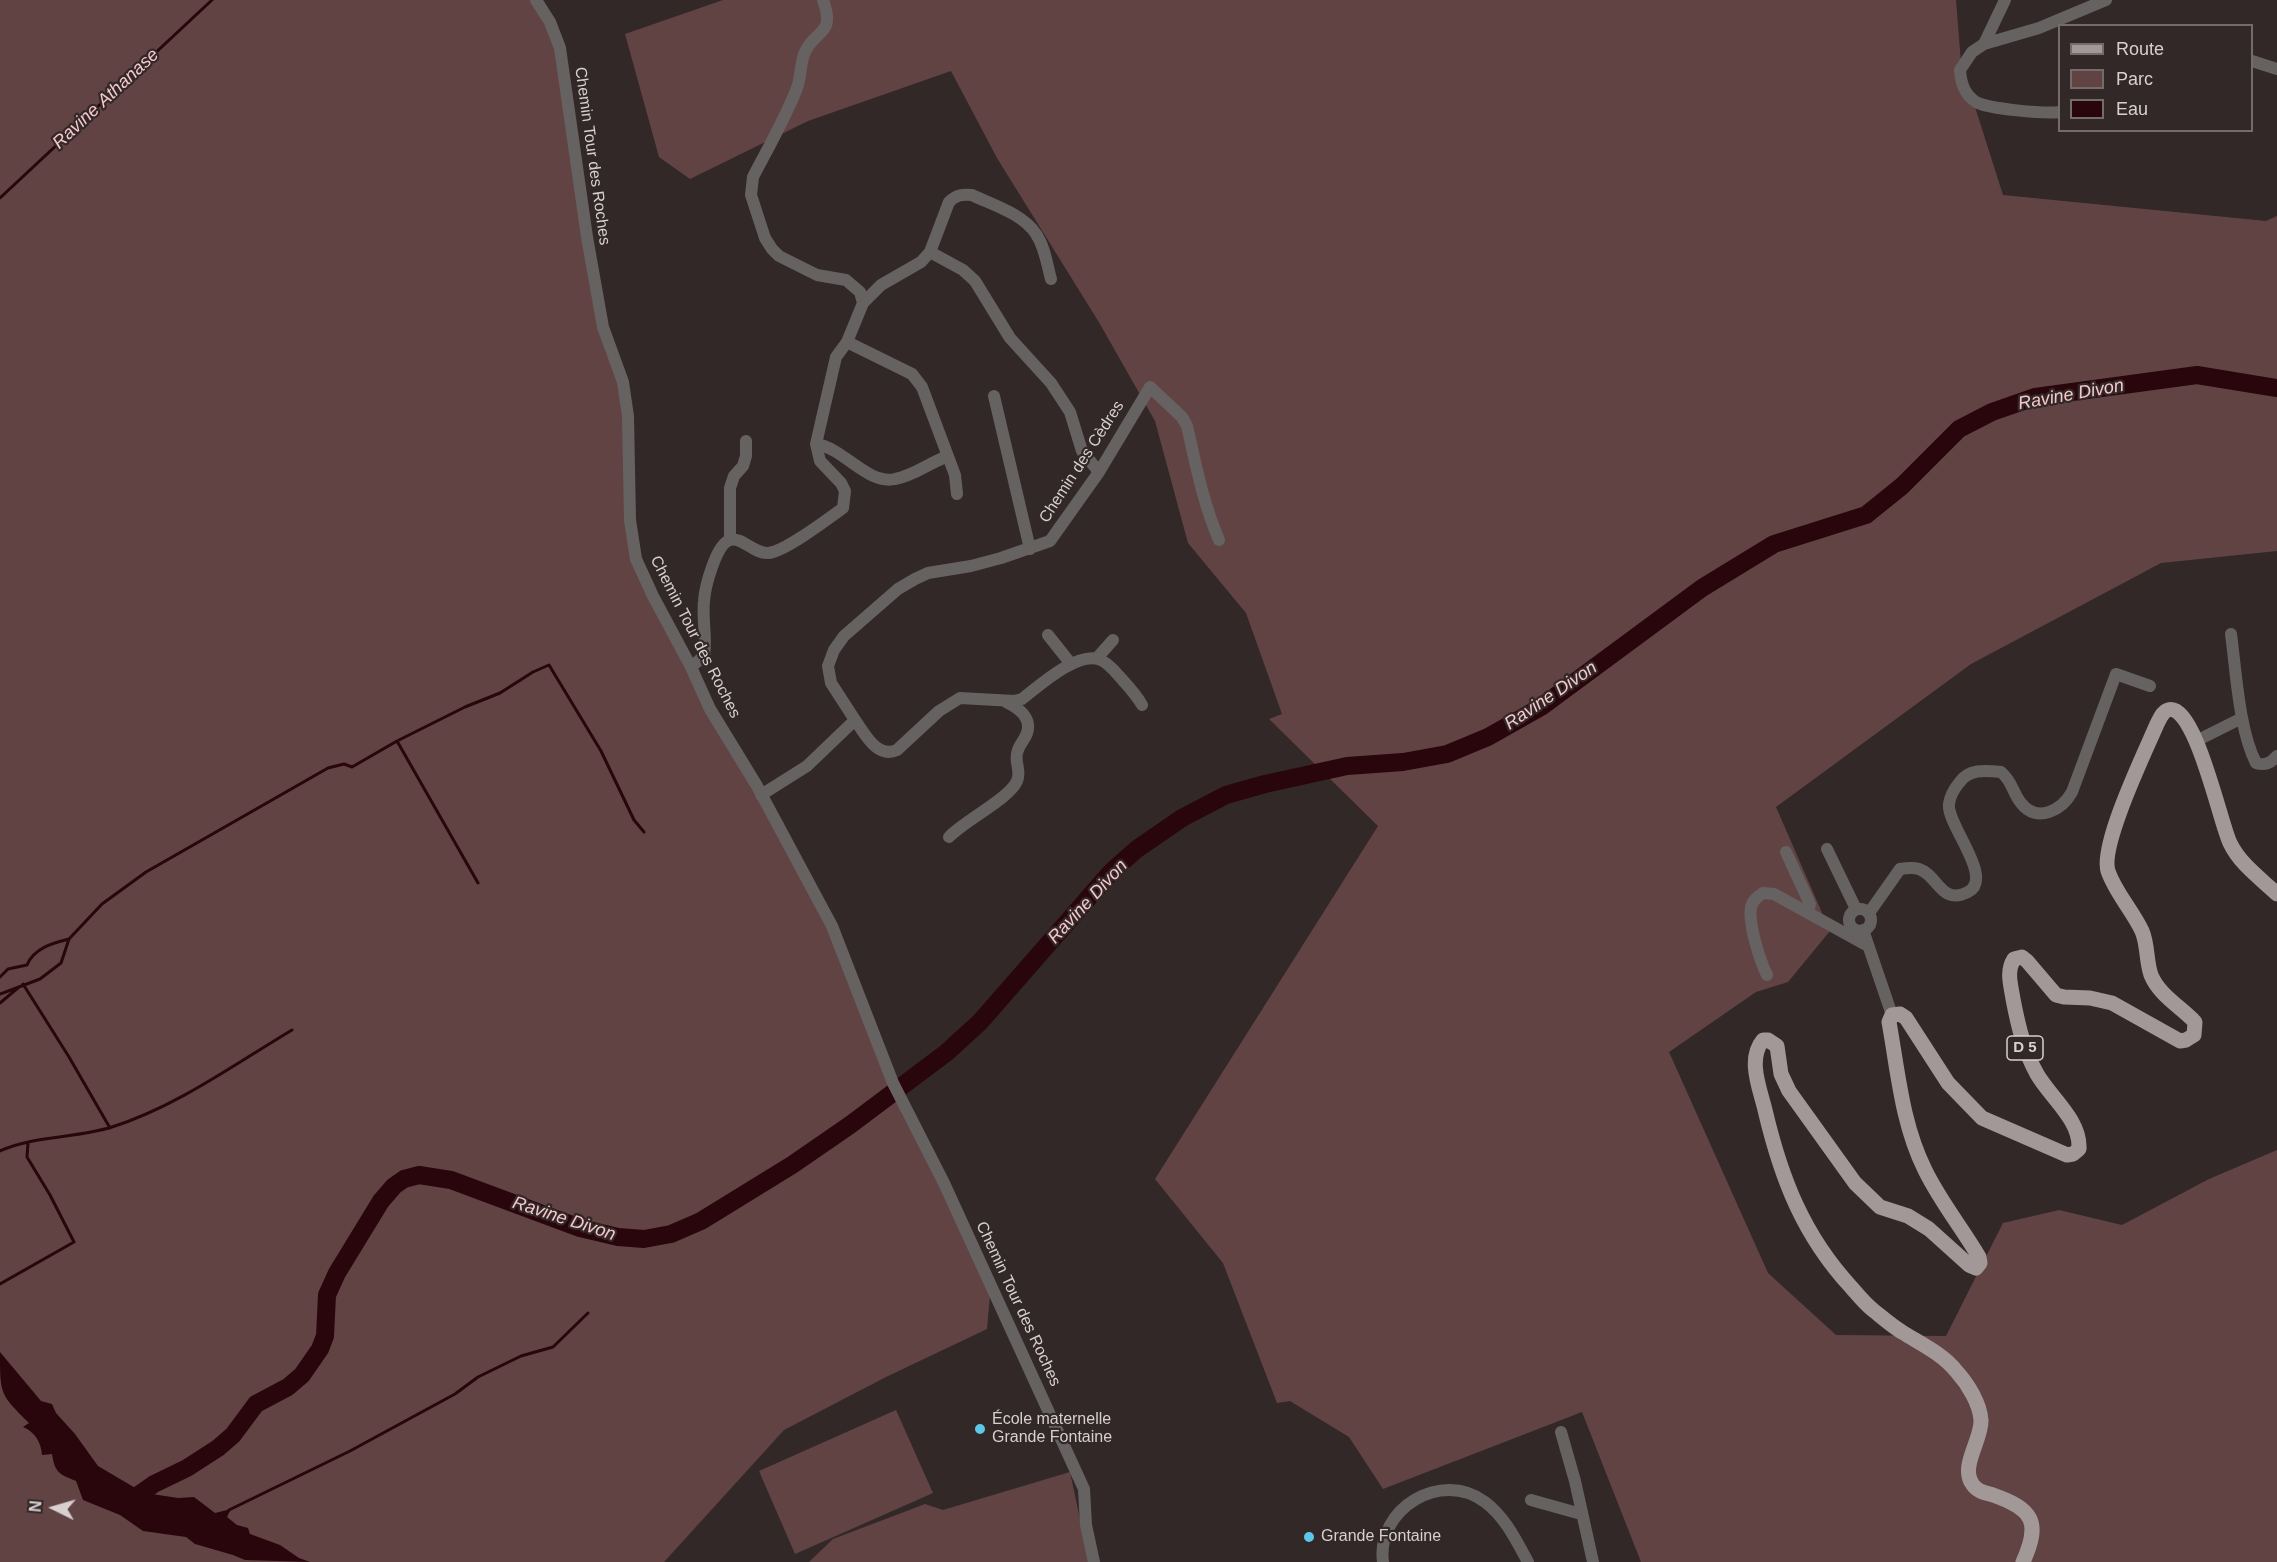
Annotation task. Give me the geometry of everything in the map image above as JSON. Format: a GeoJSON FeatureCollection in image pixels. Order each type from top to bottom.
{"type":"FeatureCollection","features":[{"type":"Feature","properties":{"kind":"main road","name":"D 5"},"geometry":{"type":"LineString","coordinates":[[1892,1015],[1900,1014],[1906,1018],[1948,1083],[1982,1118],[2067,1155],[2076,1152],[2079,1143],[2078,1133],[2036,1073],[2025,1049],[2009,973],[2014,959],[2022,957],[2028,961],[2056,995],[2090,998],[2112,1003],[2180,1041],[2194,1035],[2194,1022],[2158,988],[2152,978],[2143,933],[2112,881],[2107,866],[2108,850],[2116,826],[2163,712],[2174,709],[2181,715],[2196,741],[2210,777],[2229,841],[2238,858],[2277,894]]}},
{"type":"Feature","properties":{"kind":"main road"},"geometry":{"type":"LineString","coordinates":[[1892,1015],[1889,1022],[1897,1072],[1912,1139],[1925,1171],[1980,1260],[1976,1268],[1969,1265],[1929,1229],[1908,1216],[1881,1207],[1855,1183],[1789,1091],[1781,1074],[1777,1046],[1768,1040],[1763,1040],[1756,1052],[1757,1077],[1773,1142],[1792,1198],[1809,1233],[1831,1265],[1870,1308],[1957,1371],[1979,1407],[1982,1422],[1980,1435],[1969,1464],[1970,1480],[1979,1491],[2012,1502],[2026,1512],[2032,1524],[2032,1534],[2023,1562]]}},
{"type":"Feature","properties":{"kind":"street","name":"Chemin Tour des Roches"},"geometry":{"type":"LineString","coordinates":[[536,0],[550,22],[560,48],[586,237],[603,327],[623,382],[628,416],[630,520],[636,559],[710,709],[761,795],[832,926],[893,1083],[944,1183],[1084,1489],[1086,1525],[1094,1562]]}},
{"type":"Feature","properties":{"kind":"street"},"geometry":{"type":"LineString","coordinates":[[823,0],[827,10],[827,24],[822,34],[809,44],[804,55],[799,81],[789,110],[753,177],[751,195],[765,238],[779,256],[817,275],[846,280],[860,292],[863,303]]}},
{"type":"Feature","properties":{"kind":"street"},"geometry":{"type":"LineString","coordinates":[[1984,45],[2005,0]]}},
{"type":"Feature","properties":{"kind":"street"},"geometry":{"type":"LineString","coordinates":[[2058,112],[2037,113],[1978,103],[1967,94],[1961,84],[1960,70],[1972,52],[1984,45],[2038,28],[2106,0]]}},
{"type":"Feature","properties":{"kind":"street"},"geometry":{"type":"LineString","coordinates":[[2253,61],[2277,69]]}},
{"type":"Feature","properties":{"kind":"street"},"geometry":{"type":"LineString","coordinates":[[691,667],[704,656],[706,640],[704,600],[720,547],[730,540],[738,540],[756,551],[769,553],[781,549],[843,508],[845,491],[841,483],[820,461],[816,444],[836,357],[847,342],[863,303],[881,285],[921,262],[930,252],[949,202],[955,196],[972,195],[1022,220],[1036,234],[1051,279]]}},
{"type":"Feature","properties":{"kind":"street"},"geometry":{"type":"LineString","coordinates":[[930,252],[963,270],[975,281],[1010,338],[1051,383],[1070,412],[1082,451],[1099,472]]}},
{"type":"Feature","properties":{"kind":"street"},"geometry":{"type":"LineString","coordinates":[[847,342],[912,374],[922,387],[954,475],[957,494]]}},
{"type":"Feature","properties":{"kind":"street","name":"Chemin des Cèdres"},"geometry":{"type":"LineString","coordinates":[[855,720],[831,682],[828,666],[834,650],[844,636],[898,589],[928,573],[971,566],[1050,541],[1099,472],[1150,387],[1182,417],[1187,426],[1200,489],[1219,540]]}},
{"type":"Feature","properties":{"kind":"street"},"geometry":{"type":"LineString","coordinates":[[994,396],[1030,549]]}},
{"type":"Feature","properties":{"kind":"street"},"geometry":{"type":"LineString","coordinates":[[730,540],[730,488],[734,476],[743,466],[747,441]]}},
{"type":"Feature","properties":{"kind":"street"},"geometry":{"type":"LineString","coordinates":[[816,444],[831,447],[869,474],[892,480],[904,477],[946,457]]}},
{"type":"Feature","properties":{"kind":"street"},"geometry":{"type":"LineString","coordinates":[[2231,634],[2242,718],[2256,763],[2267,764],[2277,756]]}},
{"type":"Feature","properties":{"kind":"street"},"geometry":{"type":"LineString","coordinates":[[1048,635],[1071,664]]}},
{"type":"Feature","properties":{"kind":"street"},"geometry":{"type":"LineString","coordinates":[[1097,658],[1113,639]]}},
{"type":"Feature","properties":{"kind":"street"},"geometry":{"type":"LineString","coordinates":[[761,795],[807,766],[855,720],[877,749],[891,753],[948,703],[960,698],[1006,702],[1022,699],[1071,664],[1087,658],[1097,658],[1113,670],[1135,693],[1142,705]]}},
{"type":"Feature","properties":{"kind":"street"},"geometry":{"type":"LineString","coordinates":[[1869,913],[1900,870],[1918,868],[1944,892],[1954,896],[1970,891],[1975,884],[1977,873],[1948,805],[1953,791],[1963,777],[1980,771],[2001,772],[2010,780],[2021,803],[2031,811],[2045,813],[2056,810],[2066,803],[2072,792],[2116,674],[2150,686]]}},
{"type":"Feature","properties":{"kind":"street"},"geometry":{"type":"LineString","coordinates":[[949,837],[959,827],[1008,792],[1016,783],[1019,775],[1015,759],[1027,734],[1028,724],[1018,707],[1006,702]]}},
{"type":"Feature","properties":{"kind":"street"},"geometry":{"type":"LineString","coordinates":[[2196,741],[2242,718]]}},
{"type":"Feature","properties":{"kind":"street"},"geometry":{"type":"LineString","coordinates":[[1827,849],[1856,909]]}},
{"type":"Feature","properties":{"kind":"street"},"geometry":{"type":"LineString","coordinates":[[1786,852],[1810,904],[1808,913]]}},
{"type":"Feature","properties":{"kind":"street"},"geometry":{"type":"LineString","coordinates":[[1767,975],[1759,959],[1750,912],[1757,896],[1763,893],[1774,894],[1868,946]]}},
{"type":"Feature","properties":{"kind":"street"},"geometry":{"type":"LineString","coordinates":[[1856,909],[1869,913],[1871,921],[1863,930],[1851,927],[1849,919],[1856,909]]}},
{"type":"Feature","properties":{"kind":"street"},"geometry":{"type":"LineString","coordinates":[[1863,930],[1892,1015]]}},
{"type":"Feature","properties":{"kind":"street"},"geometry":{"type":"LineString","coordinates":[[1561,1432],[1575,1481],[1593,1562]]}},
{"type":"Feature","properties":{"kind":"street"},"geometry":{"type":"LineString","coordinates":[[1383,1562],[1382,1553],[1388,1531],[1400,1510],[1419,1496],[1442,1490],[1461,1490],[1484,1501],[1500,1516],[1528,1562]]}},
{"type":"Feature","properties":{"kind":"street"},"geometry":{"type":"LineString","coordinates":[[1531,1500],[1581,1515]]}},
{"type":"Feature","properties":{"kind":"green space"},"geometry":{"type":"Polygon","coordinates":[[[0,0],[536,0],[550,22],[603,326],[623,382],[636,559],[832,926],[990,1295],[987,1329],[886,1377],[784,1430],[664,1562],[0,1562],[0,0]]]}},
{"type":"Feature","properties":{"kind":"green space"},"geometry":{"type":"Polygon","coordinates":[[[723,0],[1956,0],[1961,63],[2003,195],[2266,221],[2277,216],[2277,551],[2161,563],[1971,664],[1776,807],[1830,931],[1788,982],[1756,992],[1669,1052],[1768,1273],[1836,1335],[1946,1336],[2003,1223],[2059,1210],[2122,1225],[2209,1179],[2277,1150],[2277,1562],[1641,1562],[1582,1412],[1383,1489],[1349,1437],[1290,1401],[1277,1403],[1223,1263],[1155,1179],[1378,826],[1269,719],[1282,714],[1246,613],[1188,543],[1155,421],[1100,324],[997,158],[951,71],[808,121],[690,179],[659,157],[625,34],[723,0]]]}},
{"type":"Feature","properties":{"kind":"green space"},"geometry":{"type":"Polygon","coordinates":[[[896,1410],[933,1493],[795,1554],[759,1471],[896,1410]]]}},
{"type":"Feature","properties":{"kind":"green space"},"geometry":{"type":"Polygon","coordinates":[[[1070,1472],[1089,1562],[809,1562],[833,1539],[925,1504],[943,1510],[1070,1472]]]}},
{"type":"Feature","properties":{"kind":"water"},"geometry":{"type":"Polygon","coordinates":[[[0,1352],[41,1401],[52,1404],[56,1413],[75,1434],[98,1466],[137,1489],[152,1494],[178,1498],[194,1497],[215,1513],[231,1509],[227,1517],[237,1525],[248,1528],[250,1534],[280,1545],[299,1558],[310,1562],[245,1560],[195,1544],[186,1537],[143,1531],[120,1515],[83,1500],[76,1481],[59,1472],[52,1454],[42,1455],[37,1438],[23,1427],[29,1423],[7,1399],[0,1377],[0,1352]]]}},
{"type":"Feature","properties":{"kind":"waterway","name":"Ravine Athanase"},"geometry":{"type":"LineString","coordinates":[[0,198],[212,0]]}},
{"type":"Feature","properties":{"kind":"waterway","name":"Ravine Divon"},"geometry":{"type":"LineString","coordinates":[[124,1505],[154,1484],[187,1468],[218,1448],[233,1435],[256,1404],[288,1387],[302,1375],[320,1349],[325,1336],[327,1295],[337,1273],[381,1201],[394,1186],[404,1179],[419,1175],[451,1180],[580,1228],[618,1237],[644,1239],[671,1234],[701,1221],[792,1165],[946,1053],[980,1022],[1112,871],[1137,849],[1182,818],[1226,795],[1265,784],[1347,766],[1403,762],[1447,754],[1488,737],[1541,707],[1702,588],[1774,544],[1866,515],[1902,486],[1959,429],[1992,412],[2035,397],[2197,375],[2277,388]]}},
{"type":"Feature","properties":{"kind":"waterway"},"geometry":{"type":"LineString","coordinates":[[0,994],[40,979],[61,963],[69,939],[102,904],[146,872],[328,768],[344,764],[352,767],[397,741],[465,707],[500,693],[533,672],[549,665],[601,751],[634,820],[644,832]]}},
{"type":"Feature","properties":{"kind":"waterway"},"geometry":{"type":"LineString","coordinates":[[397,741],[478,883]]}},
{"type":"Feature","properties":{"kind":"waterway"},"geometry":{"type":"LineString","coordinates":[[0,977],[8,969],[27,965],[39,950],[69,939]]}},
{"type":"Feature","properties":{"kind":"waterway"},"geometry":{"type":"LineString","coordinates":[[23,984],[110,1128]]}},
{"type":"Feature","properties":{"kind":"waterway"},"geometry":{"type":"LineString","coordinates":[[0,1003],[19,987]]}},
{"type":"Feature","properties":{"kind":"waterway"},"geometry":{"type":"LineString","coordinates":[[0,1151],[26,1142],[99,1131],[136,1118],[205,1084],[292,1030]]}},
{"type":"Feature","properties":{"kind":"waterway"},"geometry":{"type":"LineString","coordinates":[[0,1284],[74,1242],[27,1157],[28,1143]]}},
{"type":"Feature","properties":{"kind":"waterway"},"geometry":{"type":"LineString","coordinates":[[229,1510],[350,1451],[455,1394],[478,1377],[521,1356],[553,1347],[588,1313]]}},
{"type":"Feature","properties":{"kind":"place","name":"École maternelle Grande Fontaine"},"geometry":{"type":"Point","coordinates":[980,1429]}},
{"type":"Feature","properties":{"kind":"place","name":"Grande Fontaine"},"geometry":{"type":"Point","coordinates":[1309,1537]}}]}
